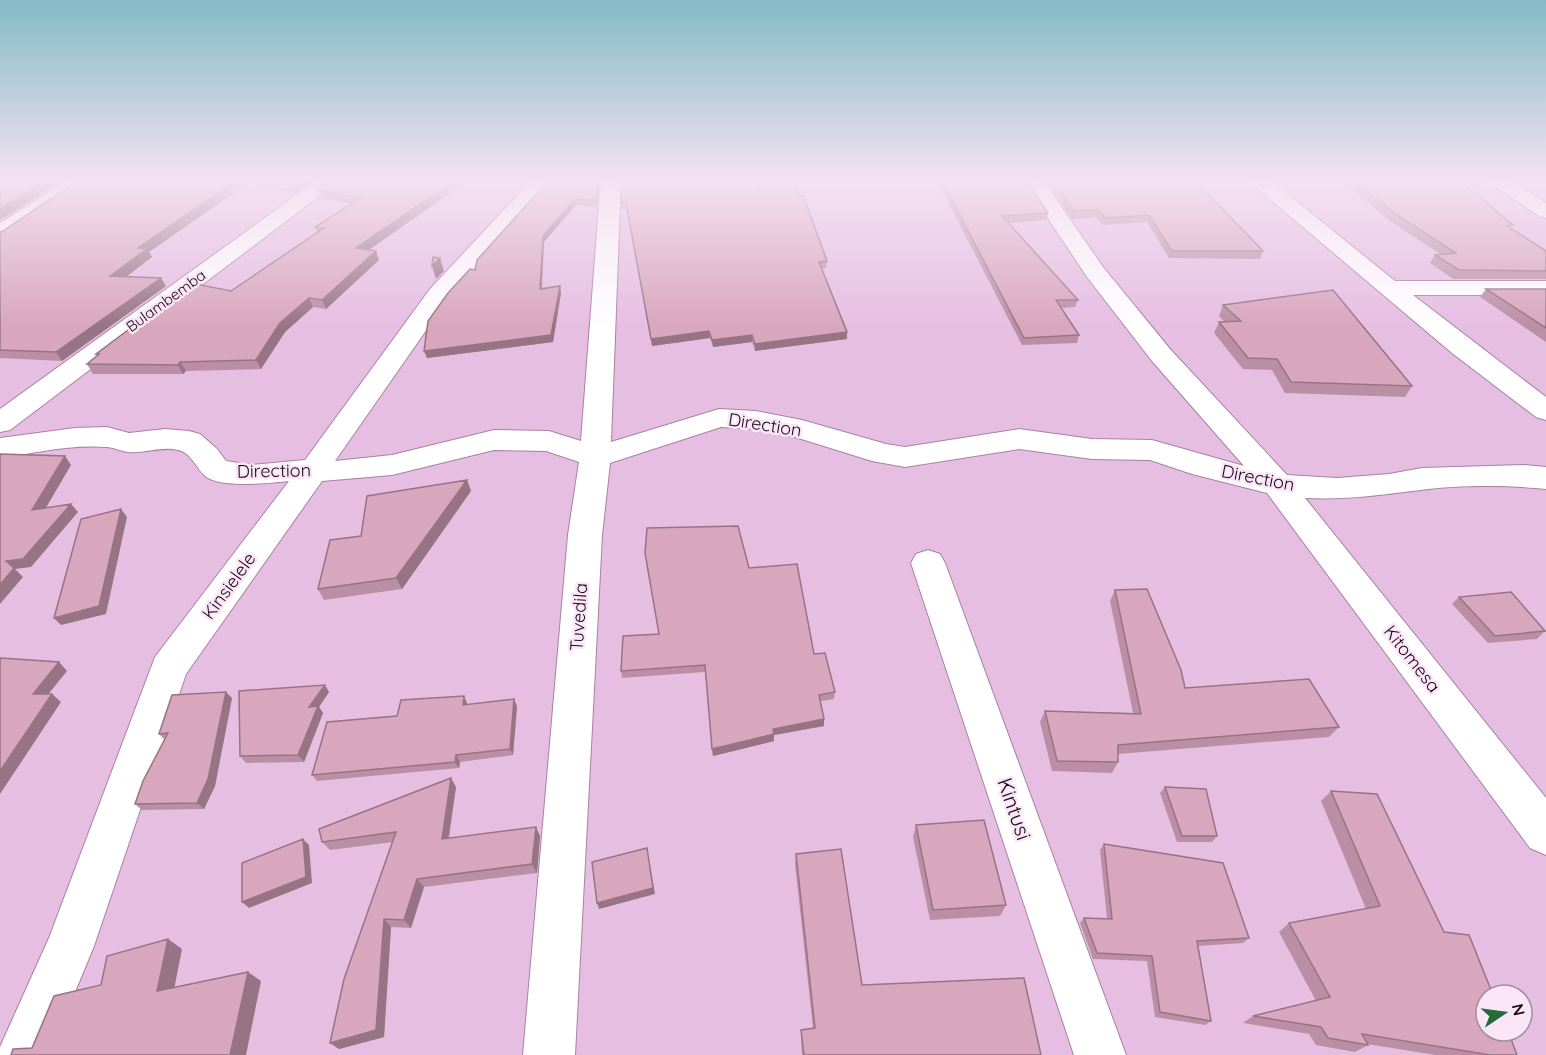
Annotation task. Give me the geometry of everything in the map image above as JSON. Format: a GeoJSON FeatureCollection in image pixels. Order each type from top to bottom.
{"type":"FeatureCollection","features":[{"type":"Feature","properties":{"kind":"street","name":"Bulambemba"},"geometry":{"type":"LineString","coordinates":[[0,423],[265,228]]}},
{"type":"Feature","properties":{"kind":"street","name":"Kinsielele"},"geometry":{"type":"LineString","coordinates":[[23,1055],[70,946],[169,668],[439,294],[499,228]]}},
{"type":"Feature","properties":{"kind":"street","name":"Tuvedila"},"geometry":{"type":"LineString","coordinates":[[549,1055],[584,547],[595,457],[607,228]]}},
{"type":"Feature","properties":{"kind":"street","name":"Kitomesa"},"geometry":{"type":"LineString","coordinates":[[1065,228],[1095,272],[1161,355],[1278,485],[1546,833]]}},
{"type":"Feature","properties":{"kind":"street"},"geometry":{"type":"LineString","coordinates":[[1317,228],[1461,347],[1546,411]]}},
{"type":"Feature","properties":{"kind":"street"},"geometry":{"type":"LineString","coordinates":[[1391,288],[1546,288]]}},
{"type":"Feature","properties":{"kind":"street","name":"Direction"},"geometry":{"type":"LineString","coordinates":[[0,448],[75,438],[106,437],[129,443],[165,439],[189,441],[206,456],[216,470],[251,475],[292,470],[339,471],[392,465],[494,440],[549,441],[595,457],[719,418],[756,420],[802,429],[828,439],[857,445],[883,454],[905,457],[1019,439],[1092,449],[1152,450],[1203,467],[1278,485],[1337,489],[1389,485],[1422,479],[1524,476],[1546,478]]}},
{"type":"Feature","properties":{"kind":"street","name":"Kintusi"},"geometry":{"type":"LineString","coordinates":[[928,563],[1100,1055]]}},
{"type":"Feature","properties":{"kind":"building"},"geometry":{"type":"Polygon","coordinates":[[[7,228],[167,228],[138,248],[147,249],[110,276],[161,278],[56,352],[0,350],[0,232],[7,228]]]}},
{"type":"Feature","properties":{"kind":"building"},"geometry":{"type":"Polygon","coordinates":[[[324,228],[385,228],[356,248],[376,251],[322,300],[309,298],[280,323],[256,360],[180,362],[178,365],[87,364],[99,354],[96,354],[191,283],[231,291],[324,228]]]}},
{"type":"Feature","properties":{"kind":"building"},"geometry":{"type":"Polygon","coordinates":[[[506,228],[550,228],[543,236],[540,289],[560,286],[551,335],[424,351],[428,321],[448,293],[470,269],[475,270],[477,260],[506,228]]]}},
{"type":"Feature","properties":{"kind":"building"},"geometry":{"type":"Polygon","coordinates":[[[631,228],[815,228],[827,261],[819,262],[847,332],[755,344],[752,335],[712,340],[709,331],[651,339],[631,228]]]}},
{"type":"Feature","properties":{"kind":"building"},"geometry":{"type":"Polygon","coordinates":[[[967,228],[1013,228],[1078,300],[1056,300],[1079,335],[1024,338],[967,228]]]}},
{"type":"Feature","properties":{"kind":"building"},"geometry":{"type":"Polygon","coordinates":[[[1157,228],[1241,228],[1263,251],[1172,251],[1157,228]]]}},
{"type":"Feature","properties":{"kind":"building"},"geometry":{"type":"Polygon","coordinates":[[[1418,228],[1510,228],[1546,251],[1546,271],[1459,270],[1435,255],[1456,253],[1418,228]]]}},
{"type":"Feature","properties":{"kind":"building"},"geometry":{"type":"Polygon","coordinates":[[[433,257],[440,258],[432,266],[433,257]]]}},
{"type":"Feature","properties":{"kind":"building"},"geometry":{"type":"Polygon","coordinates":[[[1486,289],[1546,289],[1546,328],[1486,289]]]}},
{"type":"Feature","properties":{"kind":"building"},"geometry":{"type":"Polygon","coordinates":[[[1333,290],[1412,386],[1291,382],[1277,359],[1248,358],[1219,322],[1241,321],[1223,305],[1333,290]]]}},
{"type":"Feature","properties":{"kind":"building"},"geometry":{"type":"Polygon","coordinates":[[[0,454],[65,456],[32,510],[71,504],[23,559],[6,561],[14,568],[0,585],[0,454]]]}},
{"type":"Feature","properties":{"kind":"building"},"geometry":{"type":"Polygon","coordinates":[[[467,480],[396,578],[318,589],[330,540],[361,536],[367,496],[467,480]]]}},
{"type":"Feature","properties":{"kind":"building"},"geometry":{"type":"Polygon","coordinates":[[[121,509],[99,606],[54,618],[81,519],[121,509]]]}},
{"type":"Feature","properties":{"kind":"building"},"geometry":{"type":"Polygon","coordinates":[[[738,526],[749,568],[797,564],[814,654],[825,653],[835,692],[819,695],[824,719],[773,729],[774,734],[712,749],[705,665],[621,671],[623,636],[659,634],[645,553],[647,528],[738,526]]]}},
{"type":"Feature","properties":{"kind":"building"},"geometry":{"type":"Polygon","coordinates":[[[1147,589],[1181,670],[1185,688],[1309,679],[1339,727],[1118,745],[1118,762],[1057,761],[1045,711],[1141,714],[1115,590],[1147,589]]]}},
{"type":"Feature","properties":{"kind":"building"},"geometry":{"type":"Polygon","coordinates":[[[1511,592],[1545,631],[1495,636],[1459,597],[1511,592]]]}},
{"type":"Feature","properties":{"kind":"building"},"geometry":{"type":"Polygon","coordinates":[[[0,658],[59,662],[33,694],[52,694],[0,771],[0,658]]]}},
{"type":"Feature","properties":{"kind":"building"},"geometry":{"type":"Polygon","coordinates":[[[325,685],[309,707],[318,706],[298,755],[240,756],[239,691],[325,685]]]}},
{"type":"Feature","properties":{"kind":"building"},"geometry":{"type":"Polygon","coordinates":[[[226,692],[208,779],[197,803],[135,804],[143,781],[168,733],[159,734],[172,695],[226,692]]]}},
{"type":"Feature","properties":{"kind":"building"},"geometry":{"type":"Polygon","coordinates":[[[464,696],[463,705],[514,699],[510,749],[456,755],[455,762],[312,775],[327,722],[397,716],[401,700],[464,696]]]}},
{"type":"Feature","properties":{"kind":"building"},"geometry":{"type":"Polygon","coordinates":[[[451,778],[442,839],[536,827],[532,864],[417,879],[404,920],[384,919],[376,1030],[330,1043],[344,979],[396,832],[322,842],[319,829],[451,778]]]}},
{"type":"Feature","properties":{"kind":"building"},"geometry":{"type":"Polygon","coordinates":[[[1165,787],[1206,789],[1217,836],[1182,836],[1165,787]]]}},
{"type":"Feature","properties":{"kind":"building"},"geometry":{"type":"Polygon","coordinates":[[[1331,791],[1377,794],[1444,932],[1469,935],[1488,983],[1474,983],[1474,1043],[1512,1043],[1517,1055],[1490,1055],[1362,1034],[1368,1045],[1328,1038],[1321,1027],[1253,1016],[1330,997],[1289,923],[1380,906],[1331,791]]]}},
{"type":"Feature","properties":{"kind":"building"},"geometry":{"type":"Polygon","coordinates":[[[984,820],[1006,905],[933,910],[916,825],[984,820]]]}},
{"type":"Feature","properties":{"kind":"building"},"geometry":{"type":"Polygon","coordinates":[[[303,839],[306,877],[242,902],[242,863],[303,839]]]}},
{"type":"Feature","properties":{"kind":"building"},"geometry":{"type":"Polygon","coordinates":[[[1104,844],[1223,863],[1249,938],[1197,941],[1211,1021],[1160,1012],[1152,956],[1097,953],[1084,918],[1112,919],[1104,844]]]}},
{"type":"Feature","properties":{"kind":"building"},"geometry":{"type":"Polygon","coordinates":[[[647,848],[653,888],[597,903],[592,862],[647,848]]]}},
{"type":"Feature","properties":{"kind":"building"},"geometry":{"type":"Polygon","coordinates":[[[841,849],[862,985],[1024,978],[1041,1055],[804,1055],[801,1030],[815,1028],[796,854],[841,849]]]}},
{"type":"Feature","properties":{"kind":"building"},"geometry":{"type":"Polygon","coordinates":[[[168,939],[157,991],[248,972],[230,1055],[11,1055],[13,1049],[32,1048],[54,996],[101,985],[107,956],[168,939]]]}}]}
